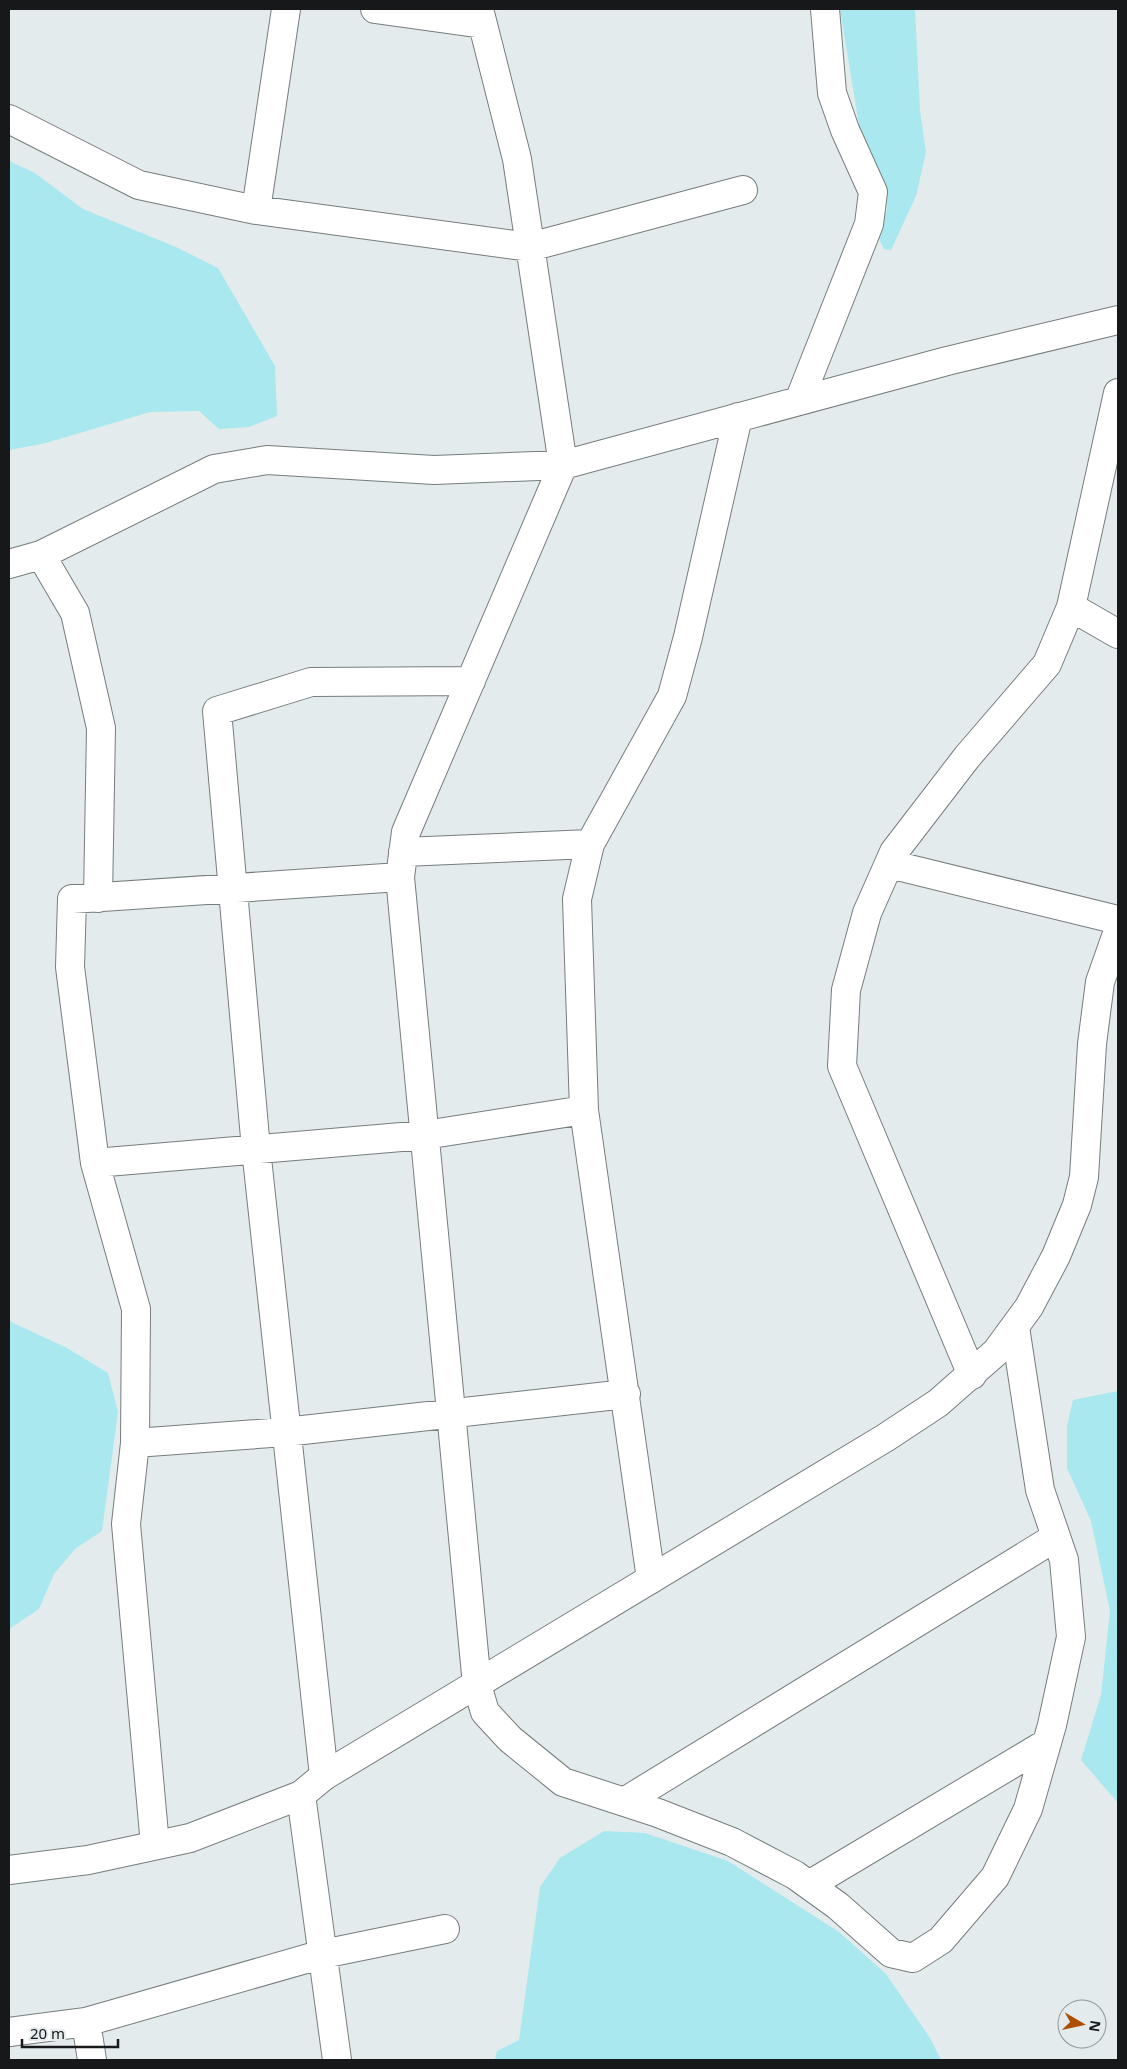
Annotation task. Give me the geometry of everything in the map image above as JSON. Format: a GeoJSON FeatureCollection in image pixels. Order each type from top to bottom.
{"type":"FeatureCollection","features":[{"type":"Feature","properties":{"kind":"street"},"geometry":{"type":"LineString","coordinates":[[256,210],[286,9]]}},
{"type":"Feature","properties":{"kind":"street"},"geometry":{"type":"LineString","coordinates":[[375,9],[481,16],[517,159],[563,465],[406,832],[402,865],[425,1135],[477,1685],[485,1712],[510,1739],[563,1782],[658,1813],[732,1842],[795,1875],[838,1906],[892,1953],[913,1958],[941,1940],[995,1877],[1028,1809],[1047,1742],[1071,1636],[1064,1560],[1040,1490],[1015,1327]]}},
{"type":"Feature","properties":{"kind":"street"},"geometry":{"type":"LineString","coordinates":[[799,401],[869,224],[873,192],[845,130],[832,93],[825,9]]}},
{"type":"Feature","properties":{"kind":"street"},"geometry":{"type":"LineString","coordinates":[[9,119],[139,185],[256,210],[530,247],[742,190]]}},
{"type":"Feature","properties":{"kind":"street"},"geometry":{"type":"LineString","coordinates":[[9,564],[41,555],[214,469],[267,460],[434,470],[563,465],[947,361],[1118,320]]}},
{"type":"Feature","properties":{"kind":"street"},"geometry":{"type":"LineString","coordinates":[[972,1374],[842,1066],[846,990],[867,912],[894,852],[967,757],[1047,664],[1071,608],[1118,394]]}},
{"type":"Feature","properties":{"kind":"street"},"geometry":{"type":"LineString","coordinates":[[651,1579],[584,1110],[577,899],[590,844],[672,696],[688,637],[738,417]]}},
{"type":"Feature","properties":{"kind":"street"},"geometry":{"type":"LineString","coordinates":[[41,555],[76,613],[101,728],[98,898]]}},
{"type":"Feature","properties":{"kind":"street"},"geometry":{"type":"LineString","coordinates":[[1071,608],[1118,634]]}},
{"type":"Feature","properties":{"kind":"street"},"geometry":{"type":"LineString","coordinates":[[324,1776],[285,1432],[256,1149],[217,712],[311,682],[471,681]]}},
{"type":"Feature","properties":{"kind":"street"},"geometry":{"type":"LineString","coordinates":[[155,1846],[126,1524],[135,1443],[136,1309],[95,1163],[70,967],[72,900],[232,889],[402,865],[590,844]]}},
{"type":"Feature","properties":{"kind":"street"},"geometry":{"type":"LineString","coordinates":[[888,864],[1118,920]]}},
{"type":"Feature","properties":{"kind":"street"},"geometry":{"type":"LineString","coordinates":[[9,1870],[88,1860],[190,1838],[301,1795],[324,1776],[885,1438],[938,1403],[996,1352],[1015,1327],[1043,1285],[1077,1205],[1084,1177],[1092,1044],[1100,982],[1118,931]]}},
{"type":"Feature","properties":{"kind":"street"},"geometry":{"type":"LineString","coordinates":[[95,1163],[425,1135],[584,1110]]}},
{"type":"Feature","properties":{"kind":"street"},"geometry":{"type":"LineString","coordinates":[[135,1443],[285,1432],[626,1394]]}},
{"type":"Feature","properties":{"kind":"street"},"geometry":{"type":"LineString","coordinates":[[624,1802],[1056,1538]]}},
{"type":"Feature","properties":{"kind":"street"},"geometry":{"type":"LineString","coordinates":[[809,1885],[1047,1742]]}},
{"type":"Feature","properties":{"kind":"street"},"geometry":{"type":"LineString","coordinates":[[301,1795],[337,2060]]}},
{"type":"Feature","properties":{"kind":"street"},"geometry":{"type":"LineString","coordinates":[[9,2032],[86,2022],[323,1954],[445,1929]]}},
{"type":"Feature","properties":{"kind":"street"},"geometry":{"type":"LineString","coordinates":[[86,2022],[92,2060]]}},
{"type":"Feature","properties":{"kind":"shaded area"},"geometry":{"type":"Polygon","coordinates":[[[840,9],[915,9],[920,110],[926,152],[916,196],[891,250],[884,249],[878,237],[887,209],[882,179],[861,137],[840,9]]]}},
{"type":"Feature","properties":{"kind":"shaded area"},"geometry":{"type":"Polygon","coordinates":[[[9,161],[35,173],[83,209],[176,247],[218,268],[275,366],[277,416],[249,427],[219,429],[199,411],[150,412],[46,443],[9,450],[9,161]]]}},
{"type":"Feature","properties":{"kind":"shaded area"},"geometry":{"type":"Polygon","coordinates":[[[9,1321],[67,1348],[108,1373],[118,1412],[102,1531],[75,1549],[54,1574],[39,1609],[9,1629],[9,1321]]]}},
{"type":"Feature","properties":{"kind":"shaded area"},"geometry":{"type":"Polygon","coordinates":[[[1118,1391],[1118,1803],[1081,1760],[1101,1695],[1110,1611],[1091,1521],[1067,1468],[1067,1426],[1073,1400],[1118,1391]]]}},
{"type":"Feature","properties":{"kind":"shaded area"},"geometry":{"type":"Polygon","coordinates":[[[604,1831],[645,1833],[728,1861],[839,1932],[886,1974],[930,2038],[941,2060],[495,2060],[497,2051],[519,2040],[540,1887],[560,1858],[604,1831]]]}}]}
